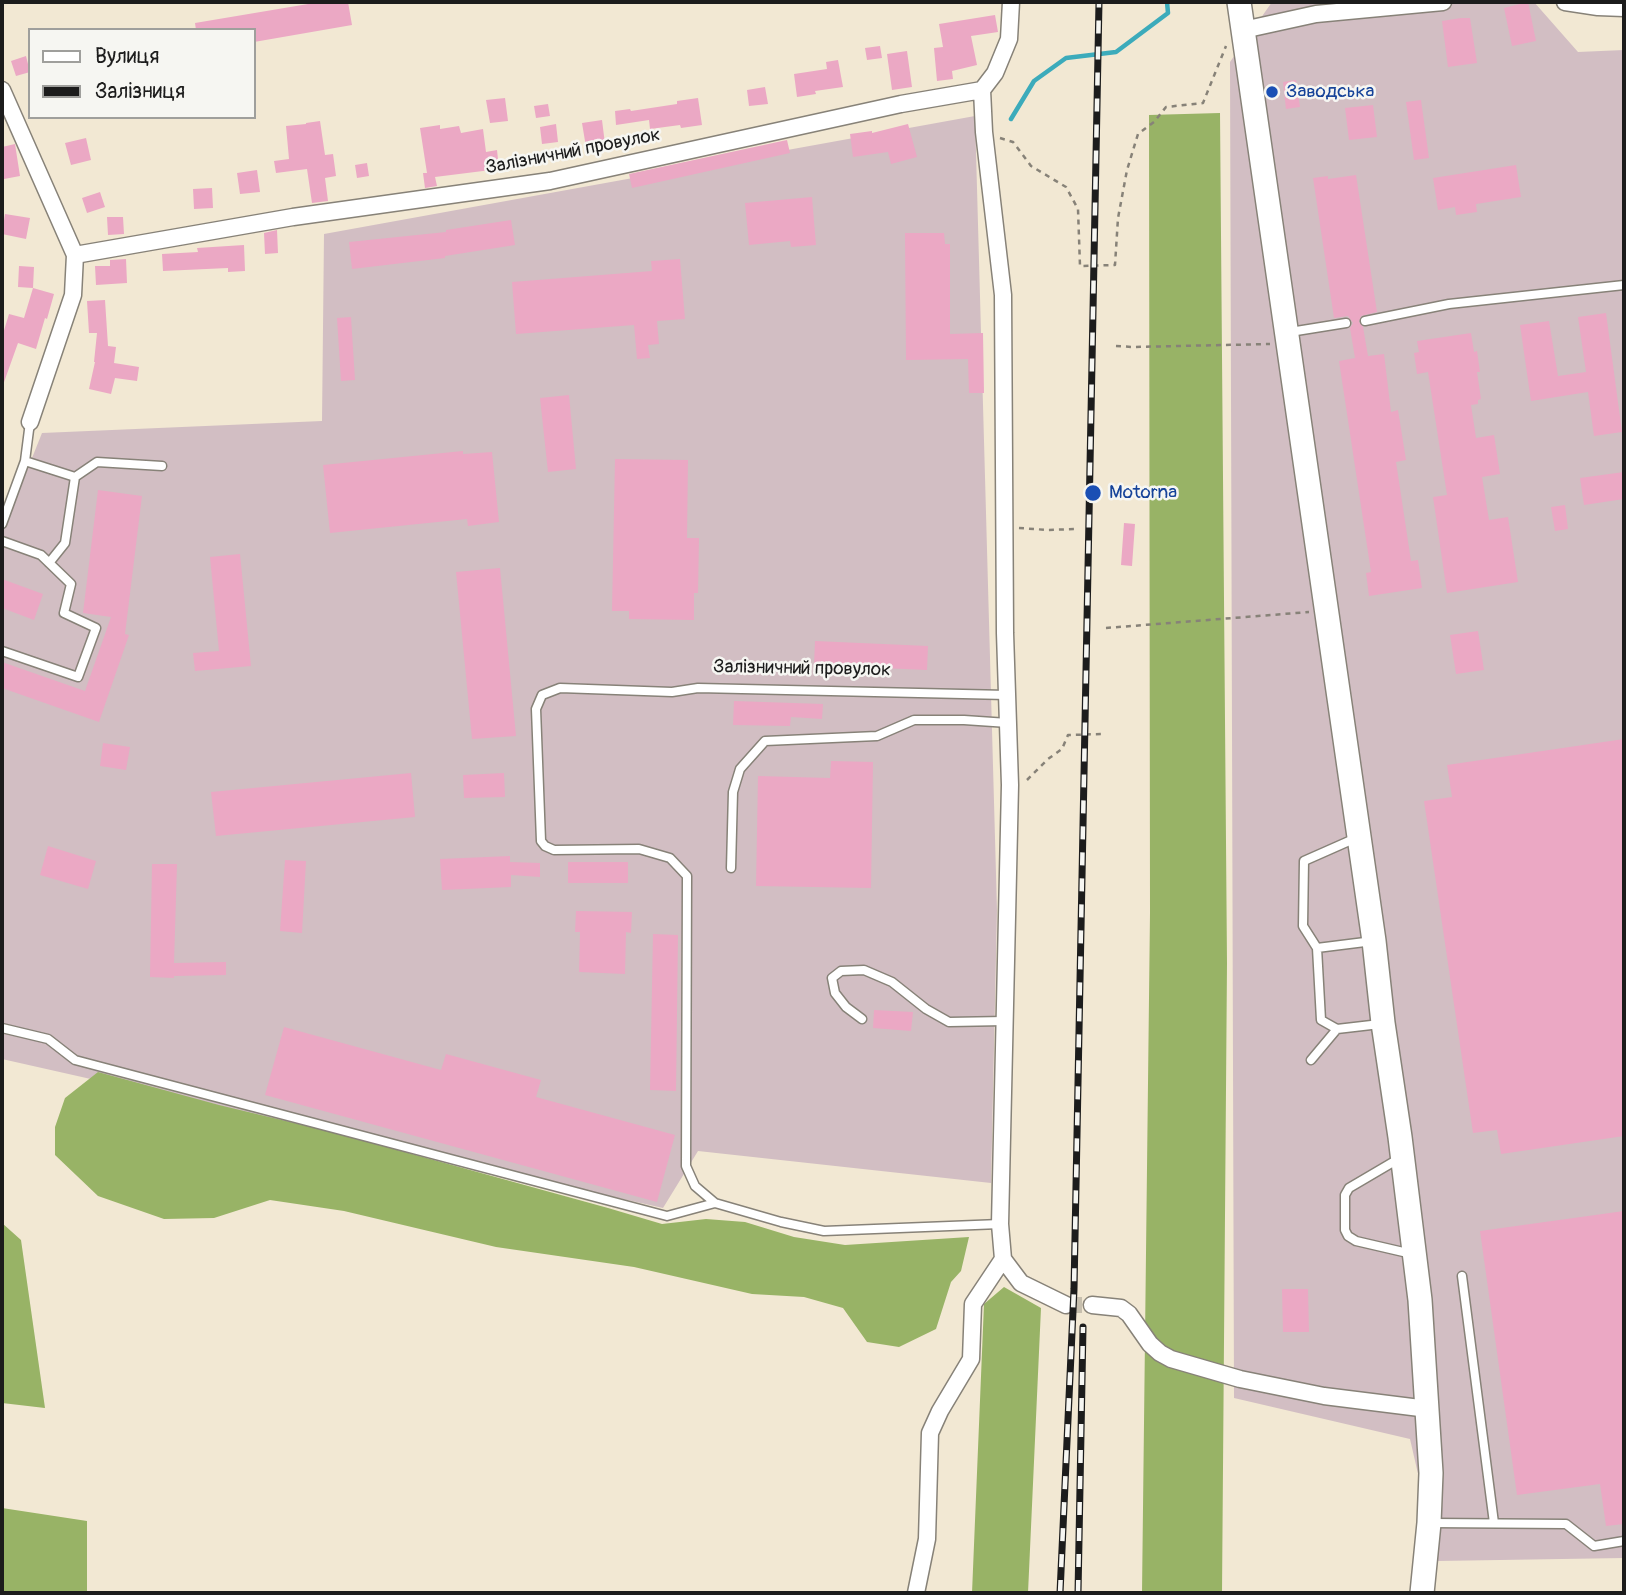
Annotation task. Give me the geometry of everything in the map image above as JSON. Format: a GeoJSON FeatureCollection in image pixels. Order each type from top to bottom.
{"type":"FeatureCollection","features":[{"type":"Feature","properties":{"kind":"main road"},"geometry":{"type":"LineString","coordinates":[[1239,2],[1374,941],[1420,1300],[1431,1473],[1422,1593]]}},
{"type":"Feature","properties":{"kind":"street"},"geometry":{"type":"LineString","coordinates":[[1011,2],[1009,39],[995,73],[982,90],[984,132],[1003,295],[1005,633],[1010,785],[1000,1224],[1003,1259],[1021,1283],[1066,1305]]}},
{"type":"Feature","properties":{"kind":"street"},"geometry":{"type":"LineString","coordinates":[[1243,30],[1316,14],[1444,2]]}},
{"type":"Feature","properties":{"kind":"street"},"geometry":{"type":"LineString","coordinates":[[1565,2],[1624,8]]}},
{"type":"Feature","properties":{"kind":"street"},"geometry":{"type":"LineString","coordinates":[[2,90],[75,255],[73,295],[30,422]]}},
{"type":"Feature","properties":{"kind":"street","name":"Залізничний провулок"},"geometry":{"type":"LineString","coordinates":[[75,255],[293,217],[550,181],[901,104],[982,90]]}},
{"type":"Feature","properties":{"kind":"street"},"geometry":{"type":"LineString","coordinates":[[916,1593],[927,1539],[930,1433],[971,1359],[973,1304],[1003,1259]]}},
{"type":"Feature","properties":{"kind":"street"},"geometry":{"type":"LineString","coordinates":[[1092,1305],[1121,1308],[1129,1314],[1150,1344],[1171,1359],[1240,1379],[1324,1396],[1428,1409]]}},
{"type":"Feature","properties":{"kind":"lane"},"geometry":{"type":"LineString","coordinates":[[1365,321],[1449,304],[1624,285]]}},
{"type":"Feature","properties":{"kind":"lane"},"geometry":{"type":"LineString","coordinates":[[1287,338],[1346,324]]}},
{"type":"Feature","properties":{"kind":"lane"},"geometry":{"type":"LineString","coordinates":[[2,524],[25,461],[30,422]]}},
{"type":"Feature","properties":{"kind":"lane"},"geometry":{"type":"LineString","coordinates":[[25,461],[75,477]]}},
{"type":"Feature","properties":{"kind":"lane"},"geometry":{"type":"LineString","coordinates":[[50,563],[65,542],[75,477],[97,462],[162,466]]}},
{"type":"Feature","properties":{"kind":"lane"},"geometry":{"type":"LineString","coordinates":[[2,541],[41,555],[50,563],[71,584],[64,613],[96,628],[78,677],[2,651]]}},
{"type":"Feature","properties":{"kind":"lane","name":"Залізничний провулок"},"geometry":{"type":"LineString","coordinates":[[715,1203],[695,1186],[686,1166],[687,876],[670,858],[639,849],[554,850],[545,846],[541,841],[536,709],[542,695],[560,688],[673,692],[698,688],[1007,695]]}},
{"type":"Feature","properties":{"kind":"lane"},"geometry":{"type":"LineString","coordinates":[[730,868],[733,792],[740,769],[765,741],[877,736],[914,720],[1008,723]]}},
{"type":"Feature","properties":{"kind":"lane"},"geometry":{"type":"LineString","coordinates":[[1359,837],[1304,861],[1303,926],[1317,948],[1321,1020],[1337,1029],[1383,1023]]}},
{"type":"Feature","properties":{"kind":"lane"},"geometry":{"type":"LineString","coordinates":[[1317,948],[1374,941]]}},
{"type":"Feature","properties":{"kind":"lane"},"geometry":{"type":"LineString","coordinates":[[862,1019],[846,1007],[835,992],[832,978],[841,971],[864,970],[892,982],[926,1009],[949,1022],[1004,1021]]}},
{"type":"Feature","properties":{"kind":"lane"},"geometry":{"type":"LineString","coordinates":[[2,1028],[48,1039],[75,1060],[667,1216],[715,1203],[780,1223],[824,1231],[1000,1224]]}},
{"type":"Feature","properties":{"kind":"lane"},"geometry":{"type":"LineString","coordinates":[[1311,1060],[1337,1029]]}},
{"type":"Feature","properties":{"kind":"lane"},"geometry":{"type":"LineString","coordinates":[[1403,1157],[1349,1188],[1345,1195],[1345,1230],[1356,1241],[1414,1255]]}},
{"type":"Feature","properties":{"kind":"lane"},"geometry":{"type":"LineString","coordinates":[[1462,1276],[1493,1522]]}},
{"type":"Feature","properties":{"kind":"lane"},"geometry":{"type":"LineString","coordinates":[[1429,1523],[1566,1524],[1594,1546],[1624,1541]]}},
{"type":"Feature","properties":{"kind":"path"},"geometry":{"type":"LineString","coordinates":[[984,132],[1013,142],[1031,166],[1066,187],[1078,209],[1080,266],[1115,265],[1118,218],[1126,170],[1138,134],[1154,122],[1166,107],[1203,103],[1229,38],[1243,30]]}},
{"type":"Feature","properties":{"kind":"path"},"geometry":{"type":"LineString","coordinates":[[1116,346],[1287,338]]}},
{"type":"Feature","properties":{"kind":"path"},"geometry":{"type":"LineString","coordinates":[[1004,527],[1076,529]]}},
{"type":"Feature","properties":{"kind":"path"},"geometry":{"type":"LineString","coordinates":[[1106,628],[1326,611]]}},
{"type":"Feature","properties":{"kind":"path"},"geometry":{"type":"LineString","coordinates":[[1010,785],[1025,781],[1062,749],[1068,735],[1103,734]]}},
{"type":"Feature","properties":{"kind":"shaded area"},"geometry":{"type":"Polygon","coordinates":[[[1272,2],[1534,2],[1578,52],[1624,50],[1624,1558],[1438,1561],[1410,1439],[1234,1398],[1230,62],[1272,2]]]}},
{"type":"Feature","properties":{"kind":"shaded area"},"geometry":{"type":"Polygon","coordinates":[[[975,116],[997,910],[991,1183],[698,1151],[663,1208],[2,1059],[2,533],[42,433],[322,421],[324,234],[975,116]]]}},
{"type":"Feature","properties":{"kind":"green space"},"geometry":{"type":"Polygon","coordinates":[[[1220,113],[1227,963],[1222,1593],[1142,1593],[1150,913],[1149,115],[1220,113]]]}},
{"type":"Feature","properties":{"kind":"green space"},"geometry":{"type":"Polygon","coordinates":[[[98,1072],[336,1133],[662,1224],[706,1219],[745,1222],[794,1237],[845,1245],[969,1237],[961,1271],[951,1282],[936,1329],[899,1347],[867,1342],[843,1308],[804,1297],[752,1294],[634,1267],[496,1247],[344,1211],[270,1200],[214,1218],[164,1219],[98,1196],[55,1155],[55,1127],[65,1098],[98,1072]]]}},
{"type":"Feature","properties":{"kind":"green space"},"geometry":{"type":"Polygon","coordinates":[[[2,1223],[21,1240],[45,1408],[2,1403],[2,1223]]]}},
{"type":"Feature","properties":{"kind":"green space"},"geometry":{"type":"Polygon","coordinates":[[[1004,1287],[1041,1308],[1028,1593],[972,1593],[984,1304],[1004,1287]]]}},
{"type":"Feature","properties":{"kind":"green space"},"geometry":{"type":"Polygon","coordinates":[[[2,1508],[87,1521],[87,1593],[2,1593],[2,1508]]]}},
{"type":"Feature","properties":{"kind":"building"},"geometry":{"type":"Polygon","coordinates":[[[320,2],[348,2],[352,25],[256,42],[256,28],[196,28],[195,23],[320,2]]]}},
{"type":"Feature","properties":{"kind":"building"},"geometry":{"type":"Polygon","coordinates":[[[1528,2],[1536,41],[1512,46],[1504,8],[1528,2]]]}},
{"type":"Feature","properties":{"kind":"building"},"geometry":{"type":"Polygon","coordinates":[[[995,15],[998,32],[971,36],[977,65],[952,71],[953,79],[937,81],[934,48],[943,47],[939,24],[995,15]]]}},
{"type":"Feature","properties":{"kind":"building"},"geometry":{"type":"Polygon","coordinates":[[[1470,18],[1477,63],[1448,67],[1442,21],[1470,18]]]}},
{"type":"Feature","properties":{"kind":"building"},"geometry":{"type":"Polygon","coordinates":[[[880,46],[882,58],[867,60],[865,48],[880,46]]]}},
{"type":"Feature","properties":{"kind":"building"},"geometry":{"type":"Polygon","coordinates":[[[907,51],[912,87],[892,90],[887,54],[907,51]]]}},
{"type":"Feature","properties":{"kind":"building"},"geometry":{"type":"Polygon","coordinates":[[[26,56],[28,73],[16,76],[11,61],[26,56]]]}},
{"type":"Feature","properties":{"kind":"building"},"geometry":{"type":"Polygon","coordinates":[[[838,60],[843,87],[797,97],[794,74],[827,69],[826,62],[838,60]]]}},
{"type":"Feature","properties":{"kind":"building"},"geometry":{"type":"Polygon","coordinates":[[[1296,80],[1300,107],[1286,109],[1283,82],[1296,80]]]}},
{"type":"Feature","properties":{"kind":"building"},"geometry":{"type":"Polygon","coordinates":[[[765,87],[768,104],[749,106],[747,90],[765,87]]]}},
{"type":"Feature","properties":{"kind":"building"},"geometry":{"type":"Polygon","coordinates":[[[505,98],[508,121],[490,123],[486,100],[505,98]]]}},
{"type":"Feature","properties":{"kind":"building"},"geometry":{"type":"Polygon","coordinates":[[[698,98],[702,125],[650,129],[649,120],[616,125],[615,111],[677,104],[677,101],[698,98]]]}},
{"type":"Feature","properties":{"kind":"building"},"geometry":{"type":"Polygon","coordinates":[[[1421,100],[1429,158],[1414,160],[1406,102],[1421,100]]]}},
{"type":"Feature","properties":{"kind":"building"},"geometry":{"type":"Polygon","coordinates":[[[548,104],[550,116],[536,118],[534,106],[548,104]]]}},
{"type":"Feature","properties":{"kind":"building"},"geometry":{"type":"Polygon","coordinates":[[[1373,105],[1377,137],[1349,140],[1345,108],[1373,105]]]}},
{"type":"Feature","properties":{"kind":"building"},"geometry":{"type":"Polygon","coordinates":[[[602,120],[605,144],[586,147],[582,123],[602,120]]]}},
{"type":"Feature","properties":{"kind":"building"},"geometry":{"type":"Polygon","coordinates":[[[320,121],[325,155],[333,154],[336,176],[325,178],[328,201],[312,203],[307,169],[276,173],[274,161],[289,159],[286,126],[320,121]]]}},
{"type":"Feature","properties":{"kind":"building"},"geometry":{"type":"Polygon","coordinates":[[[556,124],[558,142],[542,144],[540,127],[556,124]]]}},
{"type":"Feature","properties":{"kind":"building"},"geometry":{"type":"Polygon","coordinates":[[[908,124],[917,157],[891,164],[888,152],[853,157],[850,134],[872,133],[908,124]]]}},
{"type":"Feature","properties":{"kind":"building"},"geometry":{"type":"Polygon","coordinates":[[[440,125],[440,129],[459,126],[461,133],[483,129],[486,152],[497,150],[499,169],[435,177],[437,186],[425,188],[423,173],[427,173],[420,128],[440,125]]]}},
{"type":"Feature","properties":{"kind":"building"},"geometry":{"type":"Polygon","coordinates":[[[86,138],[91,160],[71,165],[65,143],[86,138]]]}},
{"type":"Feature","properties":{"kind":"building"},"geometry":{"type":"Polygon","coordinates":[[[787,140],[790,153],[632,188],[629,174],[787,140]]]}},
{"type":"Feature","properties":{"kind":"building"},"geometry":{"type":"Polygon","coordinates":[[[15,144],[20,176],[4,179],[2,147],[15,144]]]}},
{"type":"Feature","properties":{"kind":"building"},"geometry":{"type":"Polygon","coordinates":[[[367,163],[369,176],[357,178],[355,165],[367,163]]]}},
{"type":"Feature","properties":{"kind":"building"},"geometry":{"type":"Polygon","coordinates":[[[1516,165],[1521,197],[1476,204],[1477,212],[1456,215],[1455,207],[1438,210],[1433,178],[1516,165]]]}},
{"type":"Feature","properties":{"kind":"building"},"geometry":{"type":"Polygon","coordinates":[[[257,170],[260,192],[240,194],[237,173],[257,170]]]}},
{"type":"Feature","properties":{"kind":"building"},"geometry":{"type":"Polygon","coordinates":[[[1356,175],[1377,312],[1361,316],[1359,322],[1363,327],[1368,356],[1384,354],[1391,412],[1398,410],[1406,460],[1396,462],[1411,561],[1418,560],[1422,588],[1369,596],[1366,573],[1371,572],[1339,361],[1355,358],[1350,328],[1353,323],[1348,316],[1334,318],[1313,178],[1356,175]]]}},
{"type":"Feature","properties":{"kind":"building"},"geometry":{"type":"Polygon","coordinates":[[[212,188],[213,208],[194,209],[193,189],[212,188]]]}},
{"type":"Feature","properties":{"kind":"building"},"geometry":{"type":"Polygon","coordinates":[[[100,192],[105,207],[87,213],[82,198],[100,192]]]}},
{"type":"Feature","properties":{"kind":"building"},"geometry":{"type":"Polygon","coordinates":[[[812,197],[816,245],[791,247],[790,241],[749,245],[745,203],[812,197]]]}},
{"type":"Feature","properties":{"kind":"building"},"geometry":{"type":"Polygon","coordinates":[[[5,214],[30,218],[26,239],[2,234],[5,214]]]}},
{"type":"Feature","properties":{"kind":"building"},"geometry":{"type":"Polygon","coordinates":[[[107,217],[123,217],[124,234],[108,235],[107,217]]]}},
{"type":"Feature","properties":{"kind":"building"},"geometry":{"type":"Polygon","coordinates":[[[511,220],[515,245],[445,258],[352,269],[349,242],[446,232],[511,220]]]}},
{"type":"Feature","properties":{"kind":"building"},"geometry":{"type":"Polygon","coordinates":[[[277,230],[278,253],[265,254],[264,233],[277,230]]]}},
{"type":"Feature","properties":{"kind":"building"},"geometry":{"type":"Polygon","coordinates":[[[905,233],[944,233],[945,244],[950,244],[950,334],[983,333],[984,393],[969,393],[968,359],[906,360],[905,233]]]}},
{"type":"Feature","properties":{"kind":"building"},"geometry":{"type":"Polygon","coordinates":[[[244,245],[245,271],[228,272],[228,268],[163,271],[162,254],[198,252],[197,248],[244,245]]]}},
{"type":"Feature","properties":{"kind":"building"},"geometry":{"type":"Polygon","coordinates":[[[126,259],[127,283],[96,285],[95,266],[110,266],[110,260],[126,259]]]}},
{"type":"Feature","properties":{"kind":"building"},"geometry":{"type":"Polygon","coordinates":[[[680,259],[685,319],[657,321],[659,344],[648,345],[650,358],[637,359],[634,325],[516,334],[512,282],[652,271],[651,261],[680,259]]]}},
{"type":"Feature","properties":{"kind":"building"},"geometry":{"type":"Polygon","coordinates":[[[19,266],[34,267],[33,288],[18,287],[19,266]]]}},
{"type":"Feature","properties":{"kind":"building"},"geometry":{"type":"Polygon","coordinates":[[[33,288],[54,294],[47,319],[45,318],[36,349],[18,343],[3,385],[2,337],[9,314],[24,318],[33,288]]]}},
{"type":"Feature","properties":{"kind":"building"},"geometry":{"type":"Polygon","coordinates":[[[105,300],[108,346],[116,347],[114,363],[139,367],[137,381],[115,378],[111,394],[89,389],[95,362],[97,333],[89,333],[87,301],[105,300]]]}},
{"type":"Feature","properties":{"kind":"building"},"geometry":{"type":"Polygon","coordinates":[[[1606,313],[1622,432],[1594,436],[1588,392],[1531,401],[1520,325],[1549,321],[1558,376],[1586,372],[1578,317],[1606,313]]]}},
{"type":"Feature","properties":{"kind":"building"},"geometry":{"type":"Polygon","coordinates":[[[351,317],[355,380],[341,381],[337,318],[351,317]]]}},
{"type":"Feature","properties":{"kind":"building"},"geometry":{"type":"Polygon","coordinates":[[[1471,333],[1480,372],[1477,372],[1481,399],[1478,404],[1471,405],[1476,438],[1494,435],[1500,474],[1482,477],[1489,520],[1508,517],[1518,582],[1447,593],[1433,497],[1447,495],[1428,372],[1417,374],[1414,353],[1419,352],[1417,341],[1471,333]]]}},
{"type":"Feature","properties":{"kind":"building"},"geometry":{"type":"Polygon","coordinates":[[[569,395],[576,469],[548,472],[540,398],[569,395]]]}},
{"type":"Feature","properties":{"kind":"building"},"geometry":{"type":"Polygon","coordinates":[[[463,451],[463,454],[492,452],[499,522],[468,526],[467,519],[330,533],[323,465],[463,451]]]}},
{"type":"Feature","properties":{"kind":"building"},"geometry":{"type":"Polygon","coordinates":[[[615,459],[688,460],[687,538],[699,538],[698,593],[694,593],[694,620],[629,619],[629,611],[612,611],[615,459]]]}},
{"type":"Feature","properties":{"kind":"building"},"geometry":{"type":"Polygon","coordinates":[[[1624,472],[1624,499],[1584,505],[1580,478],[1624,472]]]}},
{"type":"Feature","properties":{"kind":"building"},"geometry":{"type":"Polygon","coordinates":[[[98,490],[142,496],[125,634],[129,635],[99,722],[2,688],[2,662],[85,691],[111,617],[83,613],[98,490]]]}},
{"type":"Feature","properties":{"kind":"building"},"geometry":{"type":"Polygon","coordinates":[[[1565,505],[1568,529],[1555,531],[1551,507],[1565,505]]]}},
{"type":"Feature","properties":{"kind":"building"},"geometry":{"type":"Polygon","coordinates":[[[1124,523],[1135,524],[1132,566],[1121,565],[1124,523]]]}},
{"type":"Feature","properties":{"kind":"building"},"geometry":{"type":"Polygon","coordinates":[[[240,554],[251,666],[195,671],[193,653],[219,651],[210,557],[240,554]]]}},
{"type":"Feature","properties":{"kind":"building"},"geometry":{"type":"Polygon","coordinates":[[[500,568],[516,736],[472,739],[456,572],[500,568]]]}},
{"type":"Feature","properties":{"kind":"building"},"geometry":{"type":"Polygon","coordinates":[[[2,579],[43,594],[34,620],[2,608],[2,579]]]}},
{"type":"Feature","properties":{"kind":"building"},"geometry":{"type":"Polygon","coordinates":[[[1478,631],[1484,670],[1456,674],[1450,635],[1478,631]]]}},
{"type":"Feature","properties":{"kind":"building"},"geometry":{"type":"Polygon","coordinates":[[[815,641],[928,646],[927,670],[814,665],[815,641]]]}},
{"type":"Feature","properties":{"kind":"building"},"geometry":{"type":"Polygon","coordinates":[[[734,701],[823,704],[822,719],[791,717],[790,726],[733,725],[734,701]]]}},
{"type":"Feature","properties":{"kind":"building"},"geometry":{"type":"Polygon","coordinates":[[[1624,739],[1624,1136],[1501,1154],[1497,1130],[1473,1133],[1424,801],[1452,797],[1447,765],[1624,739]]]}},
{"type":"Feature","properties":{"kind":"building"},"geometry":{"type":"Polygon","coordinates":[[[103,743],[130,747],[126,770],[100,766],[103,743]]]}},
{"type":"Feature","properties":{"kind":"building"},"geometry":{"type":"Polygon","coordinates":[[[831,761],[873,762],[871,888],[756,886],[758,776],[830,778],[831,761]]]}},
{"type":"Feature","properties":{"kind":"building"},"geometry":{"type":"Polygon","coordinates":[[[411,773],[415,817],[216,836],[211,792],[411,773]]]}},
{"type":"Feature","properties":{"kind":"building"},"geometry":{"type":"Polygon","coordinates":[[[504,773],[505,797],[464,798],[463,775],[504,773]]]}},
{"type":"Feature","properties":{"kind":"building"},"geometry":{"type":"Polygon","coordinates":[[[48,846],[96,861],[88,889],[40,875],[48,846]]]}},
{"type":"Feature","properties":{"kind":"building"},"geometry":{"type":"Polygon","coordinates":[[[510,856],[510,862],[540,863],[540,877],[511,875],[511,887],[442,890],[440,859],[510,856]]]}},
{"type":"Feature","properties":{"kind":"building"},"geometry":{"type":"Polygon","coordinates":[[[285,860],[306,861],[302,933],[280,931],[285,860]]]}},
{"type":"Feature","properties":{"kind":"building"},"geometry":{"type":"Polygon","coordinates":[[[568,862],[628,862],[628,883],[568,883],[568,862]]]}},
{"type":"Feature","properties":{"kind":"building"},"geometry":{"type":"Polygon","coordinates":[[[152,864],[177,864],[174,963],[226,962],[226,975],[150,977],[152,864]]]}},
{"type":"Feature","properties":{"kind":"building"},"geometry":{"type":"Polygon","coordinates":[[[576,911],[632,912],[631,933],[626,932],[625,974],[579,972],[580,932],[575,932],[576,911]]]}},
{"type":"Feature","properties":{"kind":"building"},"geometry":{"type":"Polygon","coordinates":[[[653,934],[678,935],[676,1091],[650,1090],[653,934]]]}},
{"type":"Feature","properties":{"kind":"building"},"geometry":{"type":"Polygon","coordinates":[[[874,1010],[913,1012],[911,1031],[873,1028],[874,1010]]]}},
{"type":"Feature","properties":{"kind":"building"},"geometry":{"type":"Polygon","coordinates":[[[284,1027],[441,1070],[446,1054],[541,1080],[536,1097],[675,1135],[657,1202],[265,1095],[284,1027]]]}},
{"type":"Feature","properties":{"kind":"building"},"geometry":{"type":"Polygon","coordinates":[[[1624,1211],[1624,1524],[1606,1526],[1600,1484],[1517,1495],[1480,1231],[1624,1211]]]}},
{"type":"Feature","properties":{"kind":"building"},"geometry":{"type":"Polygon","coordinates":[[[1282,1289],[1308,1289],[1309,1332],[1283,1332],[1282,1289]]]}},
{"type":"Feature","properties":{"kind":"waterway"},"geometry":{"type":"LineString","coordinates":[[1011,119],[1034,81],[1066,58],[1116,52],[1168,13],[1167,2]]}},
{"type":"Feature","properties":{"kind":"tunnel"},"geometry":{"type":"LineString","coordinates":[[1066,1305],[1092,1305]]}},
{"type":"Feature","properties":{"kind":"railway"},"geometry":{"type":"LineString","coordinates":[[1060,1593],[1074,1289],[1099,2]]}},
{"type":"Feature","properties":{"kind":"railway"},"geometry":{"type":"LineString","coordinates":[[1078,1593],[1083,1327]]}},
{"type":"Feature","properties":{"kind":"place","name":"Заводська"},"geometry":{"type":"Point","coordinates":[1272,92]}},
{"type":"Feature","properties":{"kind":"place","name":"Motorna"},"geometry":{"type":"Point","coordinates":[1093,493]}}]}
